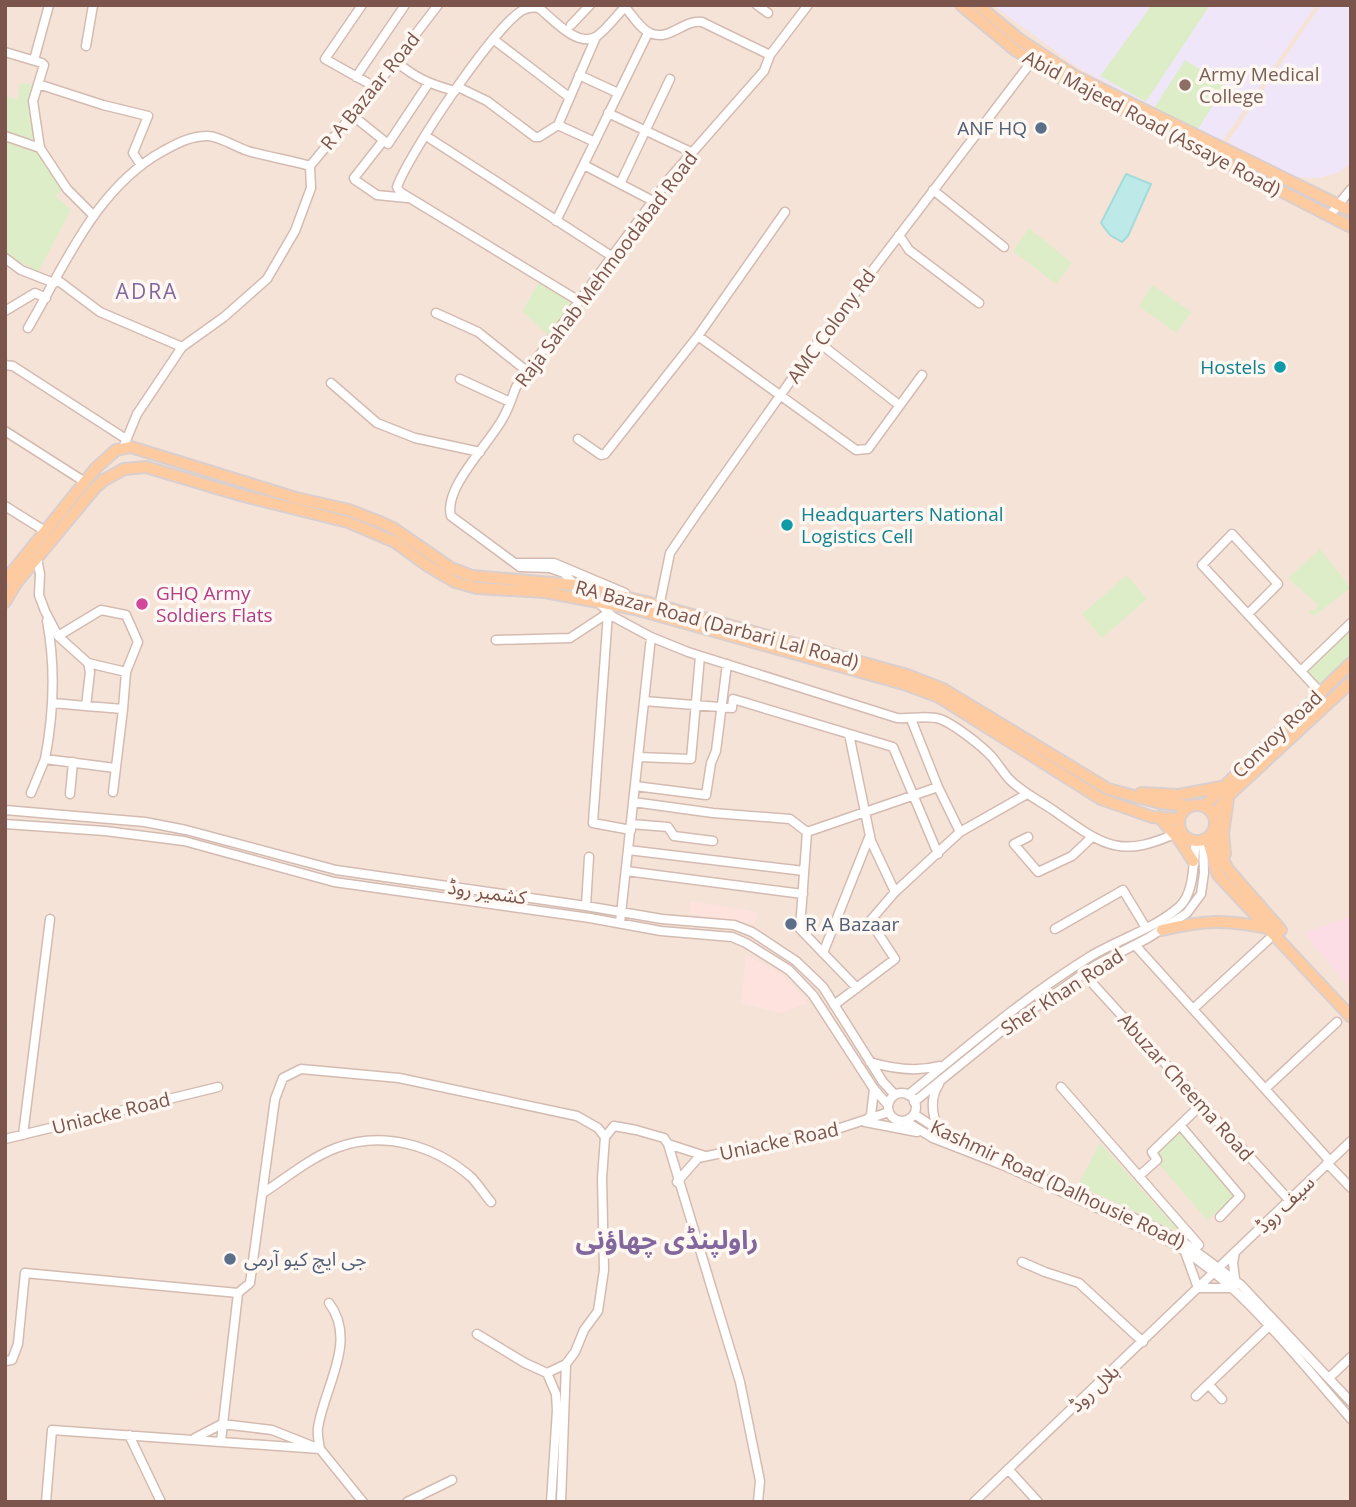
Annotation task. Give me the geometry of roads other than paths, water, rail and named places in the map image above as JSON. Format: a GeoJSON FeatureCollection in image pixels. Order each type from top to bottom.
{"type":"FeatureCollection","features":[{"type":"Feature","properties":{"kind":"main road","name":"Abid Majeed Road (Assaye Road)"},"geometry":{"type":"LineString","coordinates":[[961,5],[1032,61],[1148,124],[1351,227]]}},
{"type":"Feature","properties":{"kind":"main road","name":"Abid Majeed Road (Assaye Road)"},"geometry":{"type":"LineString","coordinates":[[978,5],[1019,39],[1075,76],[1203,141],[1351,211]]}},
{"type":"Feature","properties":{"kind":"main road"},"geometry":{"type":"LineString","coordinates":[[5,582],[108,455],[125,443]]}},
{"type":"Feature","properties":{"kind":"main road","name":"RA Bazar Road (Darbari Lal Road)"},"geometry":{"type":"LineString","coordinates":[[125,443],[296,498],[349,510],[393,528],[451,568],[472,576],[575,585],[646,602],[907,675],[943,689],[1108,789],[1160,803],[1189,806]]}},
{"type":"Feature","properties":{"kind":"main road","name":"RA Bazar Road (Darbari Lal Road)"},"geometry":{"type":"LineString","coordinates":[[5,602],[17,582],[104,480],[124,469],[146,467],[240,495],[348,522],[395,542],[456,582],[477,588],[545,593],[648,612],[928,693],[1101,799],[1158,817],[1179,819]]}},
{"type":"Feature","properties":{"kind":"main road","name":"Convoy Road"},"geometry":{"type":"LineString","coordinates":[[1213,815],[1225,791],[1351,663]]}},
{"type":"Feature","properties":{"kind":"main road","name":"Convoy Road"},"geometry":{"type":"LineString","coordinates":[[1204,806],[1351,682]]}},
{"type":"Feature","properties":{"kind":"main road"},"geometry":{"type":"LineString","coordinates":[[1121,792],[1179,795],[1225,791],[1223,834],[1227,868]]}},
{"type":"Feature","properties":{"kind":"main road"},"geometry":{"type":"LineString","coordinates":[[1193,861],[1177,833],[1179,819],[1189,806],[1204,806],[1213,815],[1215,824],[1204,838]]}},
{"type":"Feature","properties":{"kind":"main road"},"geometry":{"type":"LineString","coordinates":[[1158,817],[1187,838],[1204,838]]}},
{"type":"Feature","properties":{"kind":"main road"},"geometry":{"type":"LineString","coordinates":[[1204,838],[1227,868],[1351,1007]]}},
{"type":"Feature","properties":{"kind":"main road"},"geometry":{"type":"LineString","coordinates":[[1204,838],[1218,875],[1269,934],[1351,1017]]}},
{"type":"Feature","properties":{"kind":"main road"},"geometry":{"type":"LineString","coordinates":[[1161,930],[1203,920],[1226,920],[1269,934]]}},
{"type":"Feature","properties":{"kind":"street"},"geometry":{"type":"LineString","coordinates":[[34,60],[49,5]]}},
{"type":"Feature","properties":{"kind":"street"},"geometry":{"type":"LineString","coordinates":[[86,46],[93,5]]}},
{"type":"Feature","properties":{"kind":"street"},"geometry":{"type":"LineString","coordinates":[[362,5],[325,59],[375,87]]}},
{"type":"Feature","properties":{"kind":"street"},"geometry":{"type":"LineString","coordinates":[[356,77],[405,5]]}},
{"type":"Feature","properties":{"kind":"street","name":"R A Bazaar Road"},"geometry":{"type":"LineString","coordinates":[[125,443],[137,414],[182,347],[224,317],[267,279],[295,231],[311,188],[310,166],[438,5]]}},
{"type":"Feature","properties":{"kind":"street"},"geometry":{"type":"LineString","coordinates":[[571,25],[590,5]]}},
{"type":"Feature","properties":{"kind":"street"},"geometry":{"type":"LineString","coordinates":[[757,5],[768,13]]}},
{"type":"Feature","properties":{"kind":"street","name":"Raja Sahab Mehmoodabad Road"},"geometry":{"type":"LineString","coordinates":[[515,564],[451,516],[449,503],[458,485],[503,418],[516,387],[691,152],[764,71],[770,55],[808,5]]}},
{"type":"Feature","properties":{"kind":"street"},"geometry":{"type":"LineString","coordinates":[[579,302],[410,198],[397,187],[456,89],[517,8],[534,6],[576,37],[585,40],[596,37]]}},
{"type":"Feature","properties":{"kind":"street"},"geometry":{"type":"LineString","coordinates":[[395,61],[428,84],[456,89],[487,101],[536,137],[558,125],[596,37],[624,6],[648,33],[659,36],[669,34],[693,20],[770,55]]}},
{"type":"Feature","properties":{"kind":"street"},"geometry":{"type":"LineString","coordinates":[[556,221],[648,33]]}},
{"type":"Feature","properties":{"kind":"street"},"geometry":{"type":"LineString","coordinates":[[493,38],[569,97]]}},
{"type":"Feature","properties":{"kind":"street"},"geometry":{"type":"LineString","coordinates":[[5,52],[44,65],[33,101],[40,148],[67,189],[94,216]]}},
{"type":"Feature","properties":{"kind":"street","name":"AMC Colony Rd"},"geometry":{"type":"LineString","coordinates":[[659,607],[670,553],[818,342],[1032,61]]}},
{"type":"Feature","properties":{"kind":"street"},"geometry":{"type":"LineString","coordinates":[[579,75],[618,93]]}},
{"type":"Feature","properties":{"kind":"street"},"geometry":{"type":"LineString","coordinates":[[620,184],[670,79]]}},
{"type":"Feature","properties":{"kind":"street"},"geometry":{"type":"LineString","coordinates":[[38,84],[148,116],[133,153],[141,166]]}},
{"type":"Feature","properties":{"kind":"street"},"geometry":{"type":"LineString","coordinates":[[352,116],[383,141],[390,142],[428,84]]}},
{"type":"Feature","properties":{"kind":"street"},"geometry":{"type":"LineString","coordinates":[[608,113],[691,152]]}},
{"type":"Feature","properties":{"kind":"street"},"geometry":{"type":"LineString","coordinates":[[558,125],[595,142]]}},
{"type":"Feature","properties":{"kind":"street"},"geometry":{"type":"LineString","coordinates":[[5,135],[40,148]]}},
{"type":"Feature","properties":{"kind":"street"},"geometry":{"type":"LineString","coordinates":[[28,328],[67,256],[114,188],[141,166],[187,138],[212,136],[251,152],[310,166]]}},
{"type":"Feature","properties":{"kind":"street"},"geometry":{"type":"LineString","coordinates":[[426,136],[613,257]]}},
{"type":"Feature","properties":{"kind":"street"},"geometry":{"type":"LineString","coordinates":[[383,141],[354,178],[377,195],[410,198]]}},
{"type":"Feature","properties":{"kind":"street"},"geometry":{"type":"LineString","coordinates":[[584,165],[653,201]]}},
{"type":"Feature","properties":{"kind":"street"},"geometry":{"type":"LineString","coordinates":[[1330,215],[1351,189]]}},
{"type":"Feature","properties":{"kind":"street"},"geometry":{"type":"LineString","coordinates":[[933,190],[1004,247]]}},
{"type":"Feature","properties":{"kind":"street"},"geometry":{"type":"LineString","coordinates":[[578,439],[601,455],[605,454],[698,336],[785,212]]}},
{"type":"Feature","properties":{"kind":"street"},"geometry":{"type":"LineString","coordinates":[[899,235],[909,250],[979,303]]}},
{"type":"Feature","properties":{"kind":"street"},"geometry":{"type":"LineString","coordinates":[[5,258],[21,271],[55,281],[100,312],[182,347]]}},
{"type":"Feature","properties":{"kind":"street"},"geometry":{"type":"LineString","coordinates":[[5,311],[35,293],[46,298]]}},
{"type":"Feature","properties":{"kind":"street"},"geometry":{"type":"LineString","coordinates":[[436,313],[478,331],[528,372]]}},
{"type":"Feature","properties":{"kind":"street"},"geometry":{"type":"LineString","coordinates":[[698,336],[862,452],[868,449],[922,375]]}},
{"type":"Feature","properties":{"kind":"street"},"geometry":{"type":"LineString","coordinates":[[818,342],[899,405]]}},
{"type":"Feature","properties":{"kind":"street"},"geometry":{"type":"LineString","coordinates":[[5,365],[13,366],[125,443]]}},
{"type":"Feature","properties":{"kind":"street"},"geometry":{"type":"LineString","coordinates":[[460,379],[510,402]]}},
{"type":"Feature","properties":{"kind":"street"},"geometry":{"type":"LineString","coordinates":[[331,383],[377,423],[415,438],[480,452]]}},
{"type":"Feature","properties":{"kind":"street"},"geometry":{"type":"LineString","coordinates":[[5,431],[85,482]]}},
{"type":"Feature","properties":{"kind":"street"},"geometry":{"type":"LineString","coordinates":[[5,506],[46,531]]}},
{"type":"Feature","properties":{"kind":"street"},"geometry":{"type":"LineString","coordinates":[[1248,614],[1278,584],[1232,534],[1202,565],[1320,692]]}},
{"type":"Feature","properties":{"kind":"street"},"geometry":{"type":"LineString","coordinates":[[37,558],[40,574],[39,595],[58,636],[88,663],[126,672]]}},
{"type":"Feature","properties":{"kind":"street"},"geometry":{"type":"LineString","coordinates":[[515,564],[554,563],[646,602]]}},
{"type":"Feature","properties":{"kind":"street"},"geometry":{"type":"LineString","coordinates":[[515,564],[530,569],[559,570],[575,585],[577,598]]}},
{"type":"Feature","properties":{"kind":"street"},"geometry":{"type":"LineString","coordinates":[[598,602],[608,613],[651,637],[700,656],[897,718],[942,719],[992,757],[1027,794],[1105,844],[1134,847],[1153,844],[1177,833]]}},
{"type":"Feature","properties":{"kind":"street"},"geometry":{"type":"LineString","coordinates":[[58,636],[101,610],[126,615],[138,642],[126,672],[113,792]]}},
{"type":"Feature","properties":{"kind":"street"},"geometry":{"type":"LineString","coordinates":[[32,793],[45,759],[53,720],[52,649],[45,611]]}},
{"type":"Feature","properties":{"kind":"street"},"geometry":{"type":"LineString","coordinates":[[496,640],[570,638],[608,613]]}},
{"type":"Feature","properties":{"kind":"street"},"geometry":{"type":"LineString","coordinates":[[608,613],[593,824],[668,827],[674,836],[713,841]]}},
{"type":"Feature","properties":{"kind":"street"},"geometry":{"type":"LineString","coordinates":[[1301,671],[1351,623]]}},
{"type":"Feature","properties":{"kind":"street"},"geometry":{"type":"LineString","coordinates":[[620,923],[651,637]]}},
{"type":"Feature","properties":{"kind":"street"},"geometry":{"type":"LineString","coordinates":[[638,757],[691,759],[700,656]]}},
{"type":"Feature","properties":{"kind":"street"},"geometry":{"type":"LineString","coordinates":[[86,706],[90,672],[88,663]]}},
{"type":"Feature","properties":{"kind":"street"},"geometry":{"type":"LineString","coordinates":[[635,786],[706,794],[716,751],[727,664]]}},
{"type":"Feature","properties":{"kind":"street"},"geometry":{"type":"LineString","coordinates":[[644,701],[732,708],[733,699],[893,747],[938,854]]}},
{"type":"Feature","properties":{"kind":"street"},"geometry":{"type":"LineString","coordinates":[[53,703],[123,709]]}},
{"type":"Feature","properties":{"kind":"street"},"geometry":{"type":"LineString","coordinates":[[911,719],[938,787],[960,832]]}},
{"type":"Feature","properties":{"kind":"street"},"geometry":{"type":"LineString","coordinates":[[849,734],[870,835],[895,892]]}},
{"type":"Feature","properties":{"kind":"street"},"geometry":{"type":"LineString","coordinates":[[45,759],[115,768]]}},
{"type":"Feature","properties":{"kind":"street"},"geometry":{"type":"LineString","coordinates":[[70,794],[73,762]]}},
{"type":"Feature","properties":{"kind":"street"},"geometry":{"type":"LineString","coordinates":[[807,832],[938,787]]}},
{"type":"Feature","properties":{"kind":"street"},"geometry":{"type":"LineString","coordinates":[[834,1005],[895,959],[870,921],[895,892],[960,832],[1027,794]]}},
{"type":"Feature","properties":{"kind":"street"},"geometry":{"type":"LineString","coordinates":[[634,802],[790,819],[807,832]]}},
{"type":"Feature","properties":{"kind":"street","name":"کشمیر روڈ"},"geometry":{"type":"LineString","coordinates":[[5,810],[145,822],[336,870],[662,919],[734,925],[752,932],[796,961],[823,987],[870,1062],[895,1095]]}},
{"type":"Feature","properties":{"kind":"street"},"geometry":{"type":"LineString","coordinates":[[142,836],[145,822]]}},
{"type":"Feature","properties":{"kind":"street","name":"کشمیر روڈ"},"geometry":{"type":"LineString","coordinates":[[5,824],[105,831],[184,841],[334,882],[590,918],[661,931],[732,937],[789,970],[814,995],[889,1109]]}},
{"type":"Feature","properties":{"kind":"street"},"geometry":{"type":"LineString","coordinates":[[807,832],[800,929],[857,988]]}},
{"type":"Feature","properties":{"kind":"street"},"geometry":{"type":"LineString","coordinates":[[822,953],[870,835]]}},
{"type":"Feature","properties":{"kind":"street"},"geometry":{"type":"LineString","coordinates":[[1028,837],[1013,845],[1038,872],[1072,856],[1092,837]]}},
{"type":"Feature","properties":{"kind":"street","name":"Sher Khan Road"},"geometry":{"type":"LineString","coordinates":[[911,1098],[945,1065],[997,1022],[1091,956],[1146,928],[1181,906],[1190,891],[1193,861],[1204,838]]}},
{"type":"Feature","properties":{"kind":"street","name":"Sher Khan Road"},"geometry":{"type":"LineString","coordinates":[[911,1098],[943,1079],[1003,1030],[1084,974],[1187,913],[1201,894],[1204,838]]}},
{"type":"Feature","properties":{"kind":"street"},"geometry":{"type":"LineString","coordinates":[[218,850],[221,839]]}},
{"type":"Feature","properties":{"kind":"street"},"geometry":{"type":"LineString","coordinates":[[628,850],[804,871]]}},
{"type":"Feature","properties":{"kind":"street"},"geometry":{"type":"LineString","coordinates":[[589,857],[590,918]]}},
{"type":"Feature","properties":{"kind":"street"},"geometry":{"type":"LineString","coordinates":[[300,873],[303,861]]}},
{"type":"Feature","properties":{"kind":"street"},"geometry":{"type":"LineString","coordinates":[[626,871],[803,894]]}},
{"type":"Feature","properties":{"kind":"street"},"geometry":{"type":"LineString","coordinates":[[477,902],[478,890]]}},
{"type":"Feature","properties":{"kind":"street"},"geometry":{"type":"LineString","coordinates":[[1055,929],[1123,890],[1146,928]]}},
{"type":"Feature","properties":{"kind":"street"},"geometry":{"type":"LineString","coordinates":[[502,906],[504,894]]}},
{"type":"Feature","properties":{"kind":"street"},"geometry":{"type":"LineString","coordinates":[[23,1135],[50,919]]}},
{"type":"Feature","properties":{"kind":"street"},"geometry":{"type":"LineString","coordinates":[[1193,1009],[1269,934]]}},
{"type":"Feature","properties":{"kind":"street"},"geometry":{"type":"LineString","coordinates":[[1135,945],[1351,1188]]}},
{"type":"Feature","properties":{"kind":"street","name":"Abuzar Cheema Road"},"geometry":{"type":"LineString","coordinates":[[1084,974],[1289,1200]]}},
{"type":"Feature","properties":{"kind":"street"},"geometry":{"type":"LineString","coordinates":[[1265,1089],[1337,1022]]}},
{"type":"Feature","properties":{"kind":"street"},"geometry":{"type":"LineString","coordinates":[[870,1062],[887,1067],[920,1070],[945,1065]]}},
{"type":"Feature","properties":{"kind":"street"},"geometry":{"type":"LineString","coordinates":[[220,1441],[238,1293],[250,1283],[275,1100],[283,1078],[300,1069],[399,1078],[577,1116],[598,1128],[605,1137]]}},
{"type":"Feature","properties":{"kind":"street"},"geometry":{"type":"LineString","coordinates":[[939,1131],[933,1116],[933,1105],[935,1091],[943,1079]]}},
{"type":"Feature","properties":{"kind":"street","name":"Uniacke Road"},"geometry":{"type":"LineString","coordinates":[[5,1139],[218,1087]]}},
{"type":"Feature","properties":{"kind":"street"},"geometry":{"type":"LineString","coordinates":[[1061,1087],[1199,1245]]}},
{"type":"Feature","properties":{"kind":"street"},"geometry":{"type":"LineString","coordinates":[[865,1122],[871,1115],[874,1089]]}},
{"type":"Feature","properties":{"kind":"street"},"geometry":{"type":"LineString","coordinates":[[895,1095],[911,1098],[914,1114],[905,1121],[895,1119],[889,1109],[895,1095]]}},
{"type":"Feature","properties":{"kind":"street"},"geometry":{"type":"LineString","coordinates":[[1139,1176],[1157,1160],[1152,1152],[1202,1104]]}},
{"type":"Feature","properties":{"kind":"street","name":"Uniacke Road"},"geometry":{"type":"LineString","coordinates":[[677,1182],[698,1158],[865,1122],[889,1109]]}},
{"type":"Feature","properties":{"kind":"street","name":"Kashmir Road (Dalhousie Road)"},"geometry":{"type":"LineString","coordinates":[[914,1114],[939,1131],[1152,1226],[1186,1244],[1234,1284],[1351,1402]]}},
{"type":"Feature","properties":{"kind":"street","name":"Kashmir Road (Dalhousie Road)"},"geometry":{"type":"LineString","coordinates":[[905,1121],[921,1132],[1005,1166],[1163,1238],[1217,1270]]}},
{"type":"Feature","properties":{"kind":"street"},"geometry":{"type":"LineString","coordinates":[[865,1122],[921,1132]]}},
{"type":"Feature","properties":{"kind":"street"},"geometry":{"type":"LineString","coordinates":[[1180,1125],[1240,1196],[1220,1217]]}},
{"type":"Feature","properties":{"kind":"street"},"geometry":{"type":"LineString","coordinates":[[547,1373],[566,1364],[575,1352],[584,1330],[598,1311],[604,1270],[601,1178],[605,1137],[614,1126],[636,1130],[705,1156]]}},
{"type":"Feature","properties":{"kind":"street"},"geometry":{"type":"LineString","coordinates":[[263,1193],[335,1148],[372,1139],[390,1140],[431,1150],[471,1178],[491,1202]]}},
{"type":"Feature","properties":{"kind":"street","name":"سیف روڈ"},"geometry":{"type":"LineString","coordinates":[[1217,1270],[1351,1141]]}},
{"type":"Feature","properties":{"kind":"street"},"geometry":{"type":"LineString","coordinates":[[668,1144],[677,1182],[704,1259],[735,1363],[760,1481],[758,1502]]}},
{"type":"Feature","properties":{"kind":"street"},"geometry":{"type":"LineString","coordinates":[[1184,1250],[1198,1288],[1234,1284],[1236,1252]]}},
{"type":"Feature","properties":{"kind":"street"},"geometry":{"type":"LineString","coordinates":[[1022,1262],[1079,1283],[1143,1342]]}},
{"type":"Feature","properties":{"kind":"street","name":"ہلال روڈ"},"geometry":{"type":"LineString","coordinates":[[974,1502],[1217,1270]]}},
{"type":"Feature","properties":{"kind":"street"},"geometry":{"type":"LineString","coordinates":[[5,1361],[12,1360],[18,1344],[25,1273],[238,1293]]}},
{"type":"Feature","properties":{"kind":"street","name":"Kashmir Road (Dalhousie Road)"},"geometry":{"type":"LineString","coordinates":[[1234,1284],[1351,1419]]}},
{"type":"Feature","properties":{"kind":"street"},"geometry":{"type":"LineString","coordinates":[[320,1449],[317,1429],[336,1369],[341,1330],[337,1315],[329,1303]]}},
{"type":"Feature","properties":{"kind":"street"},"geometry":{"type":"LineString","coordinates":[[1196,1396],[1269,1326]]}},
{"type":"Feature","properties":{"kind":"street"},"geometry":{"type":"LineString","coordinates":[[477,1334],[547,1373],[556,1394],[557,1410],[551,1502]]}},
{"type":"Feature","properties":{"kind":"street"},"geometry":{"type":"LineString","coordinates":[[1329,1378],[1351,1357]]}},
{"type":"Feature","properties":{"kind":"street"},"geometry":{"type":"LineString","coordinates":[[561,1502],[566,1364]]}},
{"type":"Feature","properties":{"kind":"street"},"geometry":{"type":"LineString","coordinates":[[1209,1385],[1222,1399]]}},
{"type":"Feature","properties":{"kind":"street"},"geometry":{"type":"LineString","coordinates":[[193,1439],[222,1424],[272,1430],[320,1449],[363,1502]]}},
{"type":"Feature","properties":{"kind":"street"},"geometry":{"type":"LineString","coordinates":[[46,1502],[52,1430],[320,1449]]}},
{"type":"Feature","properties":{"kind":"street"},"geometry":{"type":"LineString","coordinates":[[129,1435],[161,1502]]}},
{"type":"Feature","properties":{"kind":"street"},"geometry":{"type":"LineString","coordinates":[[1008,1469],[1038,1502]]}},
{"type":"Feature","properties":{"kind":"street"},"geometry":{"type":"LineString","coordinates":[[407,1502],[452,1480]]}},
{"type":"Feature","properties":{"kind":"water"},"geometry":{"type":"Polygon","coordinates":[[[1126,174],[1151,184],[1128,236],[1122,242],[1110,235],[1101,223],[1126,174]]]}},
{"type":"Feature","properties":{"kind":"place","name":"Army Medical College"},"geometry":{"type":"Point","coordinates":[1185,85]}},
{"type":"Feature","properties":{"kind":"place","name":"ANF HQ"},"geometry":{"type":"Point","coordinates":[1041,128]}},
{"type":"Feature","properties":{"kind":"place","name":"Hostels"},"geometry":{"type":"Point","coordinates":[1280,367]}},
{"type":"Feature","properties":{"kind":"place","name":"Headquarters National Logistics Cell"},"geometry":{"type":"Point","coordinates":[787,525]}},
{"type":"Feature","properties":{"kind":"place","name":"GHQ Army Soldiers Flats"},"geometry":{"type":"Point","coordinates":[142,604]}},
{"type":"Feature","properties":{"kind":"place","name":"R A Bazaar"},"geometry":{"type":"Point","coordinates":[791,924]}},
{"type":"Feature","properties":{"kind":"place","name":"جی ایچ کیو آرمی"},"geometry":{"type":"Point","coordinates":[230,1259]}},
{"type":"Feature","properties":{"kind":"district","name":"ADRA"},"geometry":{"type":"Point","coordinates":[147,292]}},
{"type":"Feature","properties":{"kind":"district","name":"راولپنڈی چھاؤنی"},"geometry":{"type":"Point","coordinates":[667,1240]}}]}
